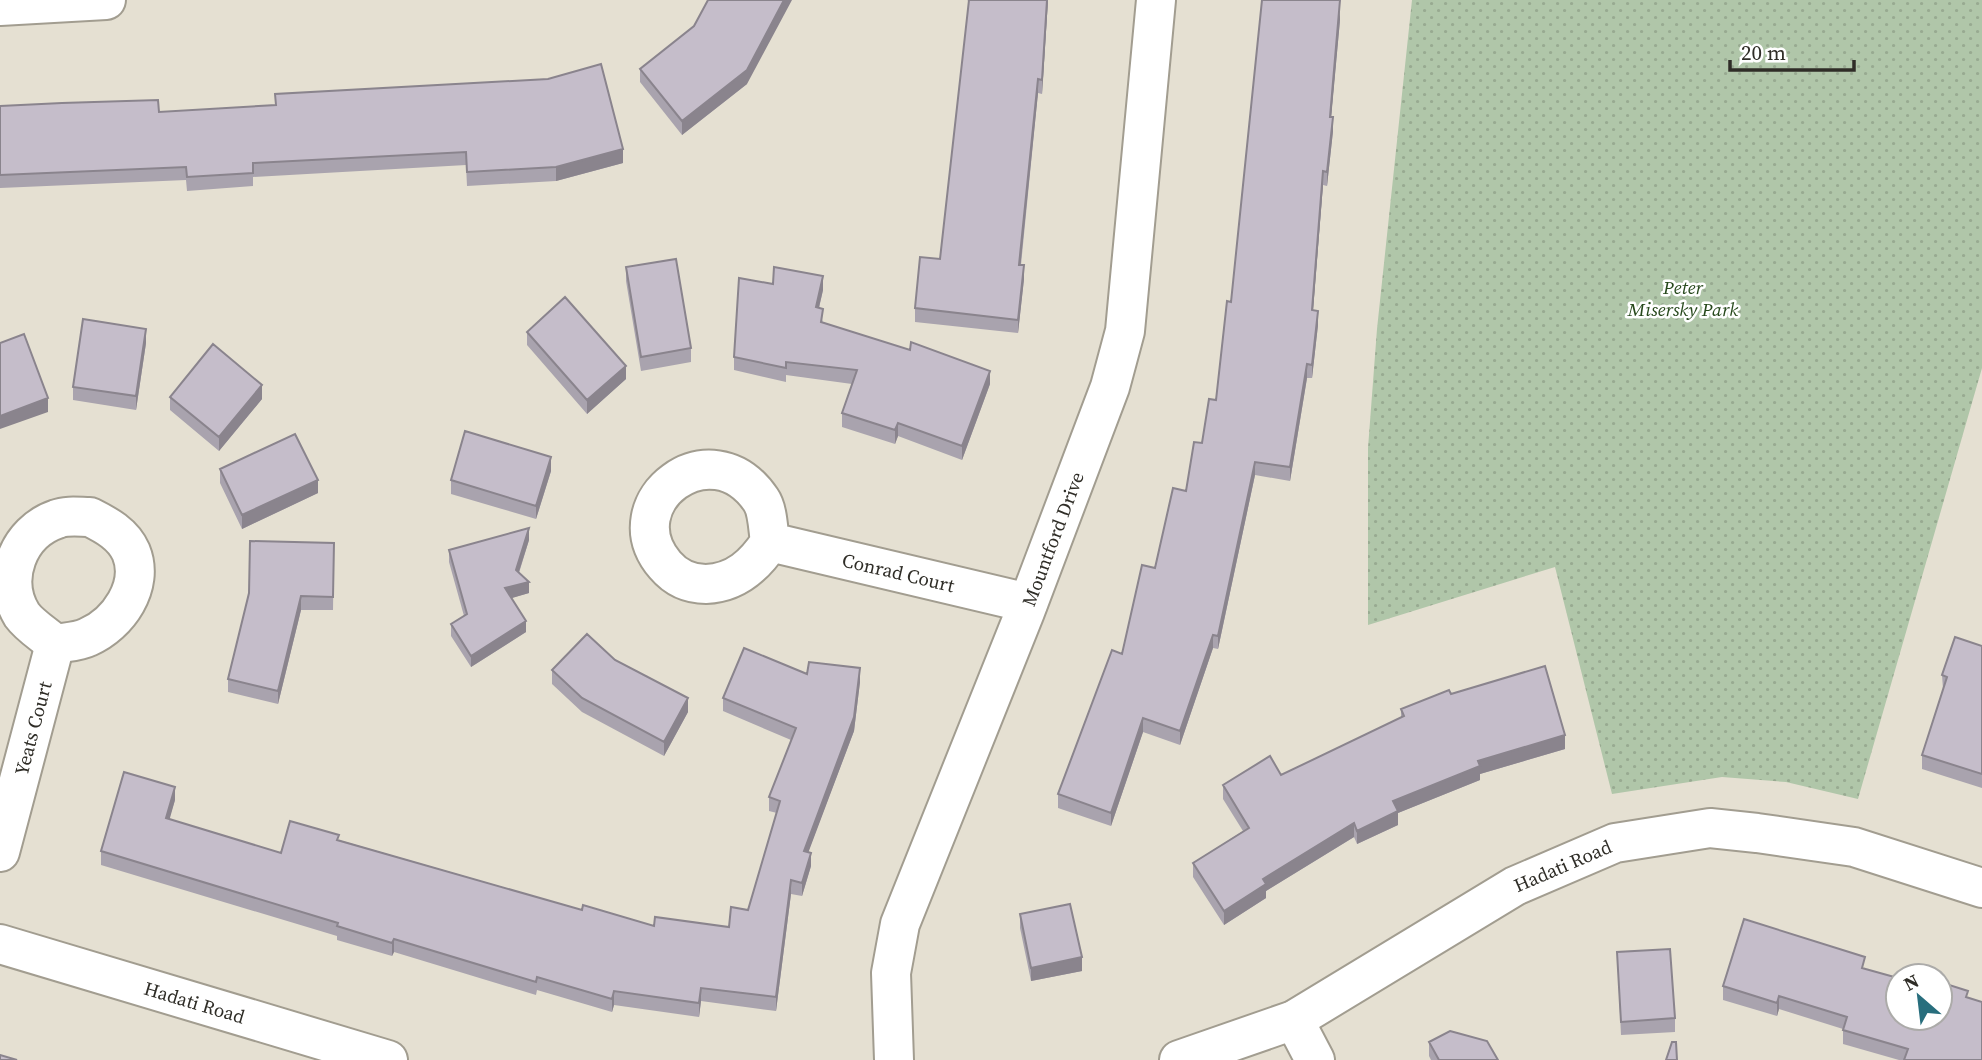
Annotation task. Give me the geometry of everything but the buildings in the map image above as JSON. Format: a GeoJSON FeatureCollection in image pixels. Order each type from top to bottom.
{"type":"FeatureCollection","features":[{"type":"Feature","properties":{"kind":"street"},"geometry":{"type":"LineString","coordinates":[[0,6],[106,0]]}},
{"type":"Feature","properties":{"kind":"street","name":"Mountford Drive"},"geometry":{"type":"LineString","coordinates":[[894,1060],[891,973],[900,924],[1028,603],[1110,387],[1125,331],[1156,0]]}},
{"type":"Feature","properties":{"kind":"street","name":"Conrad Court"},"geometry":{"type":"LineString","coordinates":[[770,542],[1028,603]]}},
{"type":"Feature","properties":{"kind":"street","name":"Yeats Court"},"geometry":{"type":"LineString","coordinates":[[0,852],[55,644]]}},
{"type":"Feature","properties":{"kind":"street","name":"Hadati Road"},"geometry":{"type":"LineString","coordinates":[[1179,1060],[1294,1020],[1515,886],[1615,843],[1710,828],[1854,847],[1982,888]]}},
{"type":"Feature","properties":{"kind":"street","name":"Hadati Road"},"geometry":{"type":"LineString","coordinates":[[0,944],[388,1060]]}},
{"type":"Feature","properties":{"kind":"street"},"geometry":{"type":"LineString","coordinates":[[1294,1020],[1315,1060]]}},
{"type":"Feature","properties":{"kind":"green space","name":"Peter Misersky Park"},"geometry":{"type":"Polygon","coordinates":[[[1412,0],[1982,0],[1982,368],[1858,799],[1786,782],[1722,777],[1612,794],[1555,567],[1368,625],[1368,448],[1377,329],[1412,0]]]}}]}
